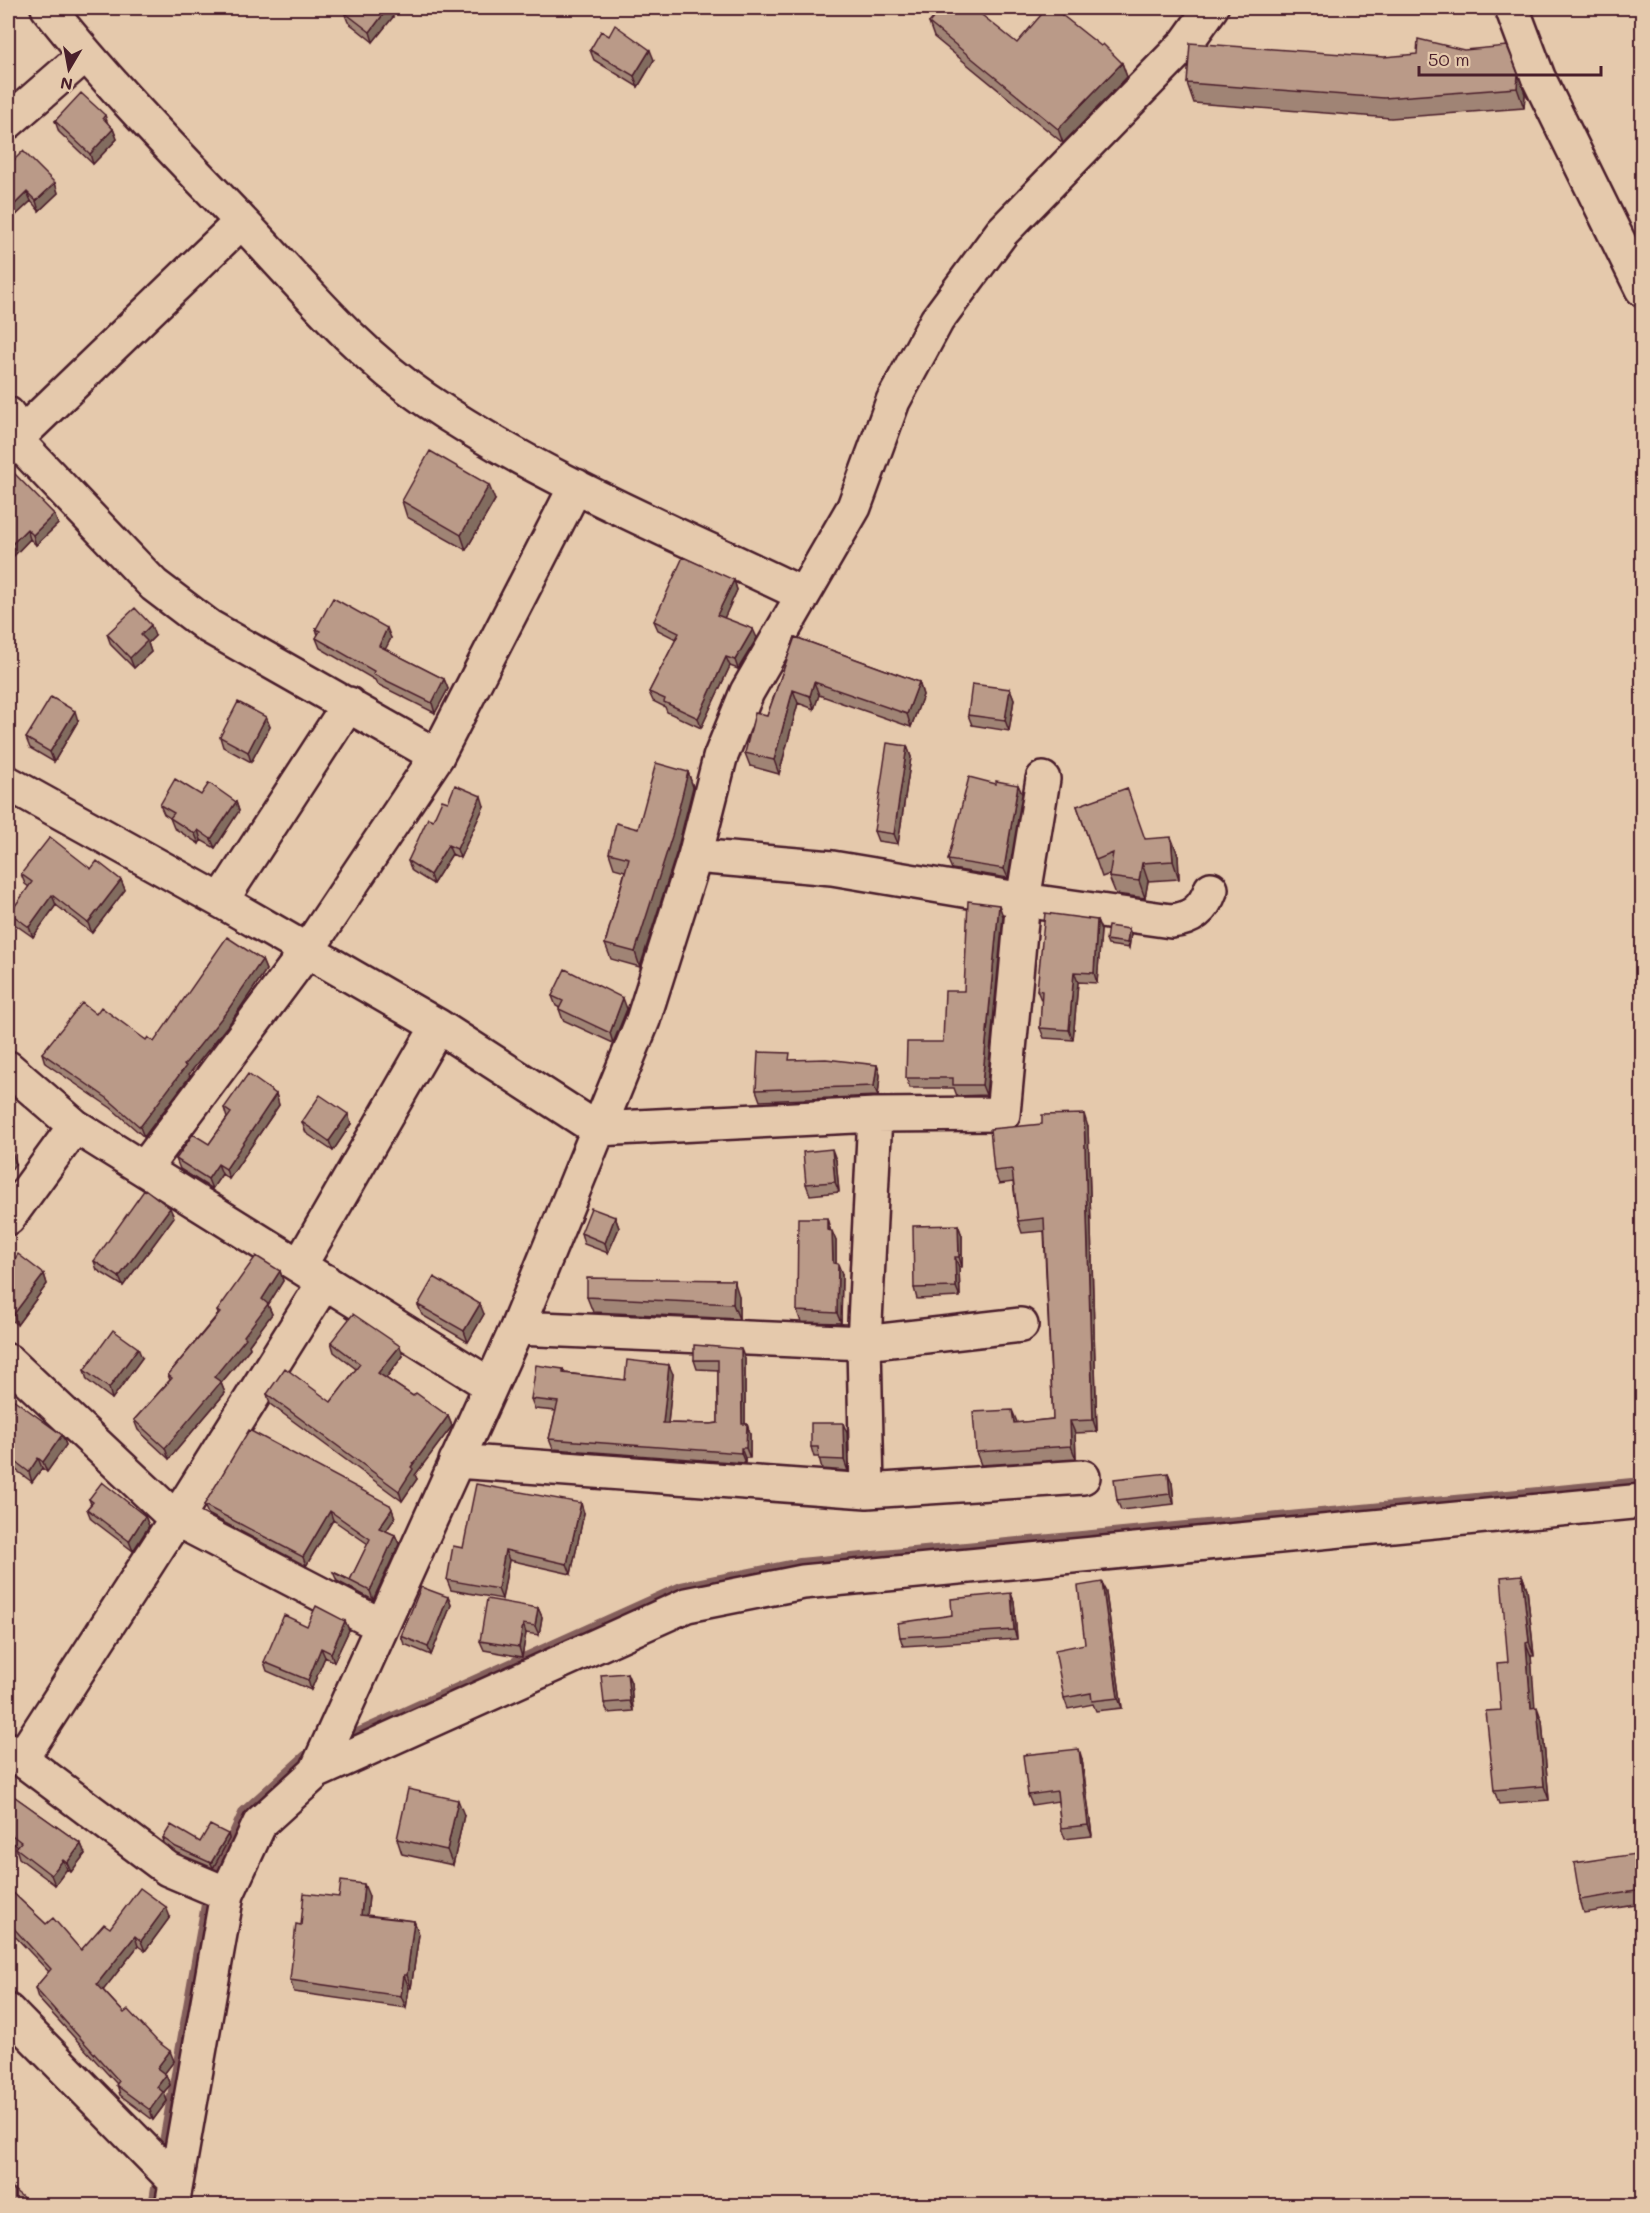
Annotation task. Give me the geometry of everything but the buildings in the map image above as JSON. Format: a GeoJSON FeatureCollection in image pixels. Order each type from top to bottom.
{"type":"FeatureCollection","features":[{"type":"Feature","properties":{"kind":"street"},"geometry":{"type":"LineString","coordinates":[[48,8],[85,55],[241,222],[349,335],[389,372],[469,428],[576,486],[802,594]]}},
{"type":"Feature","properties":{"kind":"street"},"geometry":{"type":"LineString","coordinates":[[316,1772],[517,1328],[643,1020],[695,856],[720,758],[733,723],[747,693],[802,594],[854,507],[894,401],[937,320],[1002,232],[1186,43],[1211,8]]}},
{"type":"Feature","properties":{"kind":"street"},"geometry":{"type":"LineString","coordinates":[[1512,8],[1538,77],[1642,289]]}},
{"type":"Feature","properties":{"kind":"street"},"geometry":{"type":"LineString","coordinates":[[8,122],[85,55]]}},
{"type":"Feature","properties":{"kind":"street"},"geometry":{"type":"LineString","coordinates":[[241,222],[10,434],[175,604],[208,626],[437,756]]}},
{"type":"Feature","properties":{"kind":"street"},"geometry":{"type":"LineString","coordinates":[[144,1169],[306,952],[437,756],[576,486]]}},
{"type":"Feature","properties":{"kind":"street"},"geometry":{"type":"LineString","coordinates":[[221,901],[349,704]]}},
{"type":"Feature","properties":{"kind":"street"},"geometry":{"type":"LineString","coordinates":[[8,783],[221,901],[438,1026],[597,1129],[875,1115],[1003,1114],[1023,900],[1043,779]]}},
{"type":"Feature","properties":{"kind":"street"},"geometry":{"type":"LineString","coordinates":[[695,856],[832,868],[1023,900],[1171,921],[1192,916],[1200,909],[1211,889]]}},
{"type":"Feature","properties":{"kind":"street"},"geometry":{"type":"LineString","coordinates":[[227,1894],[168,1869],[14,1754],[176,1519],[313,1273],[438,1026]]}},
{"type":"Feature","properties":{"kind":"street"},"geometry":{"type":"LineString","coordinates":[[8,1068],[75,1126],[490,1385]]}},
{"type":"Feature","properties":{"kind":"street"},"geometry":{"type":"LineString","coordinates":[[867,1491],[864,1343],[875,1115]]}},
{"type":"Feature","properties":{"kind":"street"},"geometry":{"type":"LineString","coordinates":[[8,1218],[75,1126]]}},
{"type":"Feature","properties":{"kind":"street"},"geometry":{"type":"LineString","coordinates":[[517,1328],[864,1343],[1020,1325]]}},
{"type":"Feature","properties":{"kind":"street"},"geometry":{"type":"LineString","coordinates":[[8,1361],[176,1519],[382,1626]]}},
{"type":"Feature","properties":{"kind":"street"},"geometry":{"type":"LineString","coordinates":[[456,1461],[867,1491],[1083,1477]]}},
{"type":"Feature","properties":{"kind":"street"},"geometry":{"type":"LineString","coordinates":[[174,2194],[227,1894],[260,1822],[316,1772],[687,1605],[803,1582],[1642,1501]]}},
{"type":"Feature","properties":{"kind":"street"},"geometry":{"type":"LineString","coordinates":[[8,2011],[174,2194]]}},
{"type":"Feature","properties":{"kind":"waterway"},"geometry":{"type":"LineString","coordinates":[[353,1734],[681,1586],[800,1562],[1642,1481]]}},
{"type":"Feature","properties":{"kind":"waterway"},"geometry":{"type":"LineString","coordinates":[[217,1868],[243,1811],[305,1755]]}},
{"type":"Feature","properties":{"kind":"waterway"},"geometry":{"type":"LineString","coordinates":[[163,2142],[207,1893]]}},
{"type":"Feature","properties":{"kind":"waterway"},"geometry":{"type":"LineString","coordinates":[[152,2206],[155,2187]]}}]}
